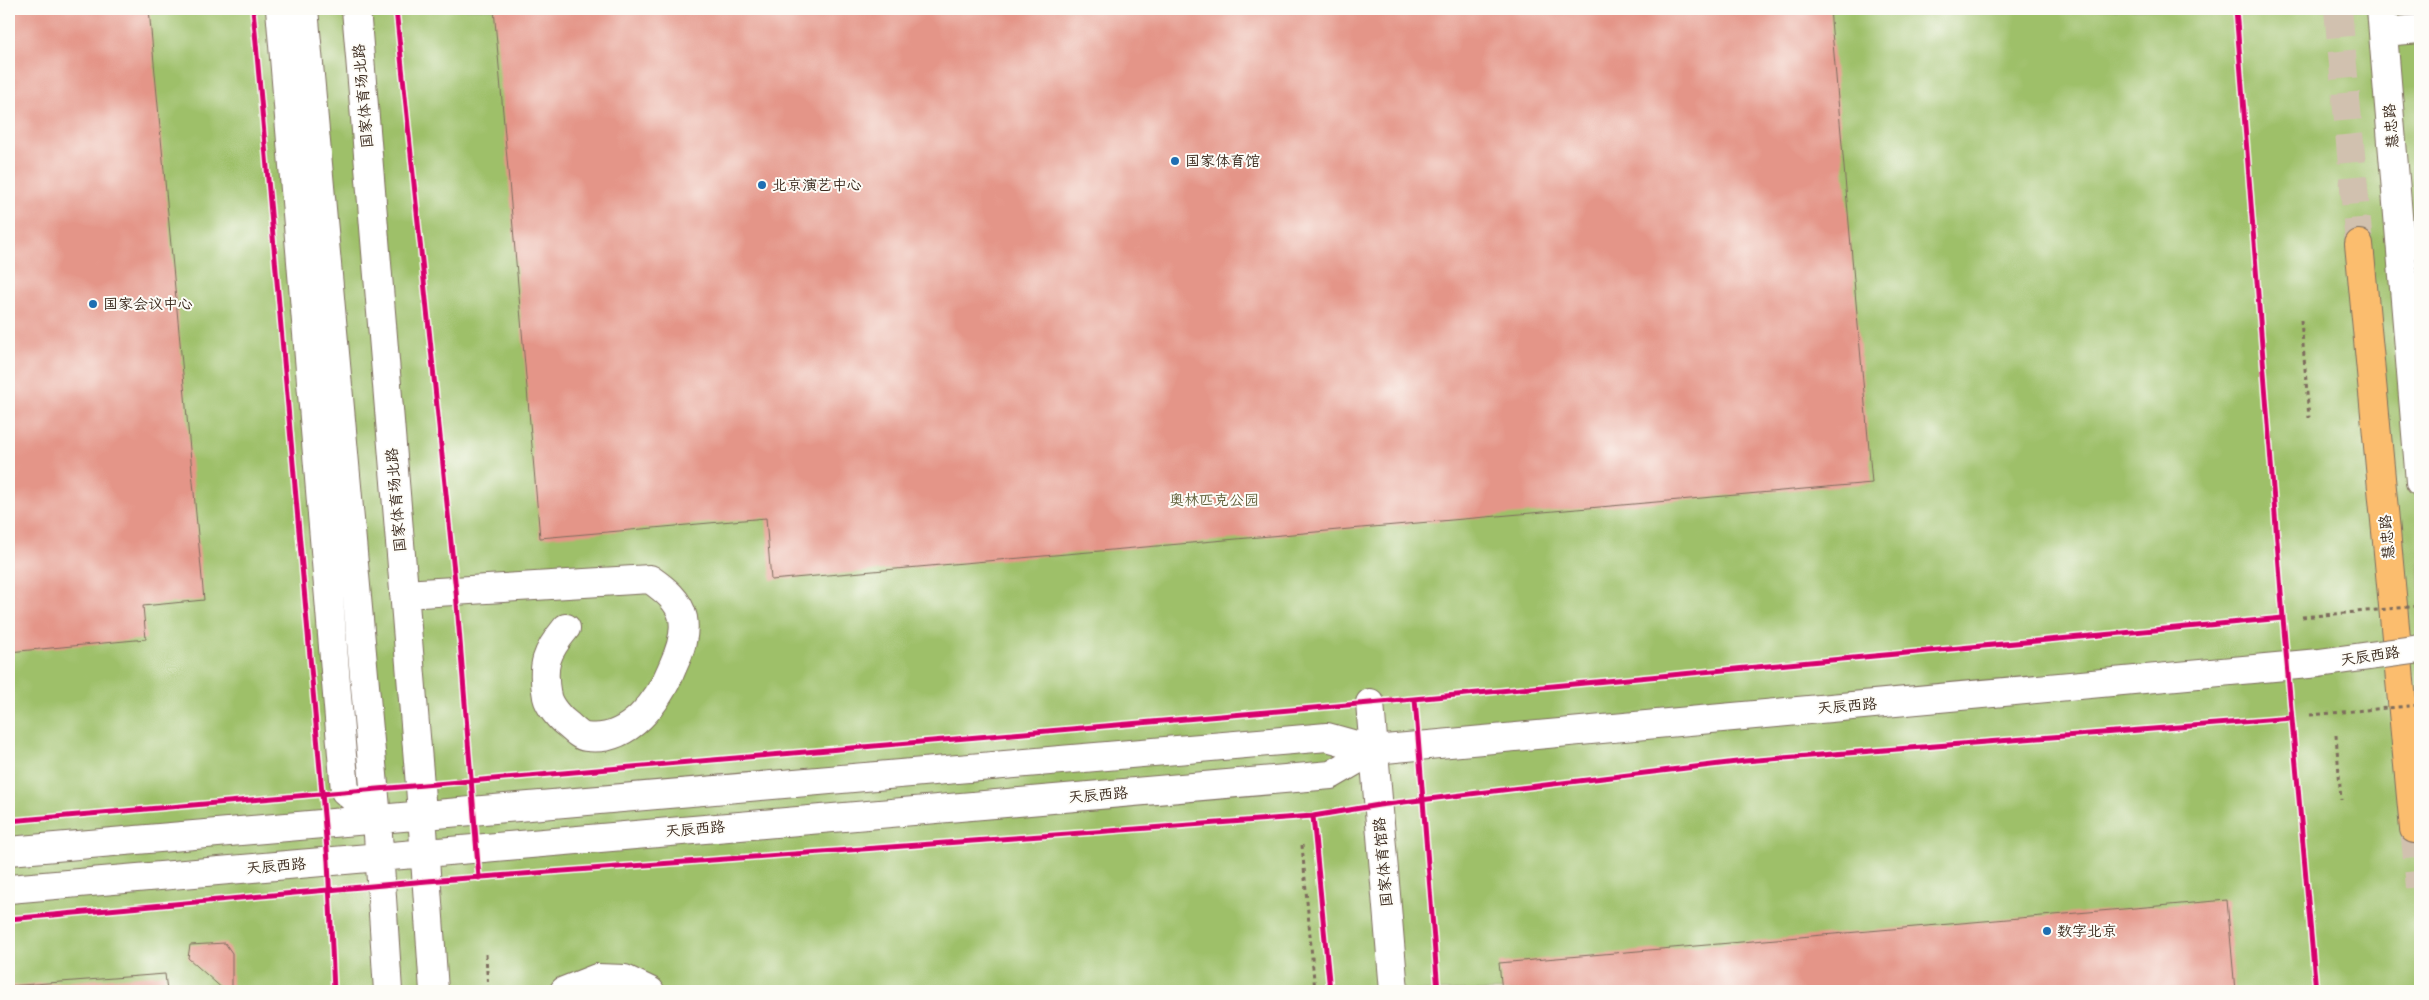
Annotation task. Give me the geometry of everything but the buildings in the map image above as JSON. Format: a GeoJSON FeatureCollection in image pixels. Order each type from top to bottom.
{"type":"FeatureCollection","features":[{"type":"Feature","properties":{"kind":"main road","name":"慧忠路"},"geometry":{"type":"LineString","coordinates":[[2359,244],[2414,829]]}},
{"type":"Feature","properties":{"kind":"street"},"geometry":{"type":"LineString","coordinates":[[280,9],[345,791],[377,819]]}},
{"type":"Feature","properties":{"kind":"street"},"geometry":{"type":"LineString","coordinates":[[304,9],[377,819],[388,991]]}},
{"type":"Feature","properties":{"kind":"street","name":"国家体育场北路"},"geometry":{"type":"LineString","coordinates":[[356,9],[425,852],[434,991]]}},
{"type":"Feature","properties":{"kind":"street"},"geometry":{"type":"LineString","coordinates":[[2382,20],[2420,29]]}},
{"type":"Feature","properties":{"kind":"street","name":"慧忠路"},"geometry":{"type":"LineString","coordinates":[[2382,20],[2420,482]]}},
{"type":"Feature","properties":{"kind":"street"},"geometry":{"type":"LineString","coordinates":[[404,594],[650,579],[671,594],[683,618],[682,645],[656,701],[636,722],[611,735],[584,737],[562,721],[547,700],[544,671],[550,648],[566,628]]}},
{"type":"Feature","properties":{"kind":"street","name":"天辰西路"},"geometry":{"type":"LineString","coordinates":[[9,851],[1327,737],[1374,750],[2319,663],[2420,648]]}},
{"type":"Feature","properties":{"kind":"street","name":"天辰西路"},"geometry":{"type":"LineString","coordinates":[[2319,663],[2420,664]]}},
{"type":"Feature","properties":{"kind":"street","name":"国家体育馆路"},"geometry":{"type":"LineString","coordinates":[[1370,703],[1394,991]]}},
{"type":"Feature","properties":{"kind":"street","name":"天辰西路"},"geometry":{"type":"LineString","coordinates":[[9,890],[425,852],[1331,775],[1374,750]]}},
{"type":"Feature","properties":{"kind":"street"},"geometry":{"type":"LineString","coordinates":[[564,991],[597,978],[625,979],[650,991]]}},
{"type":"Feature","properties":{"kind":"path"},"geometry":{"type":"LineString","coordinates":[[2301,320],[2310,418]]}},
{"type":"Feature","properties":{"kind":"path"},"geometry":{"type":"LineString","coordinates":[[2302,617],[2420,606]]}},
{"type":"Feature","properties":{"kind":"path"},"geometry":{"type":"LineString","coordinates":[[2310,715],[2420,705]]}},
{"type":"Feature","properties":{"kind":"path"},"geometry":{"type":"LineString","coordinates":[[2336,735],[2342,800]]}},
{"type":"Feature","properties":{"kind":"path"},"geometry":{"type":"LineString","coordinates":[[1302,845],[1315,991]]}},
{"type":"Feature","properties":{"kind":"path"},"geometry":{"type":"LineString","coordinates":[[486,954],[488,991]]}},
{"type":"Feature","properties":{"kind":"green space","name":"奥林匹克公园"},"geometry":{"type":"Polygon","coordinates":[[[9,9],[2420,9],[2420,991],[9,991],[9,9]]]}},
{"type":"Feature","properties":{"kind":"tunnel"},"geometry":{"type":"LineString","coordinates":[[2338,9],[2359,244]]}},
{"type":"Feature","properties":{"kind":"tunnel"},"geometry":{"type":"LineString","coordinates":[[2414,829],[2420,887]]}},
{"type":"Feature","properties":{"kind":"cycle path"},"geometry":{"type":"LineString","coordinates":[[253,9],[328,861],[334,991]]}},
{"type":"Feature","properties":{"kind":"cycle path"},"geometry":{"type":"LineString","coordinates":[[396,9],[456,591],[479,878]]}},
{"type":"Feature","properties":{"kind":"cycle path"},"geometry":{"type":"LineString","coordinates":[[2236,9],[2283,618],[2316,991]]}},
{"type":"Feature","properties":{"kind":"cycle path"},"geometry":{"type":"LineString","coordinates":[[9,821],[1370,703],[2283,618]]}},
{"type":"Feature","properties":{"kind":"cycle path"},"geometry":{"type":"LineString","coordinates":[[1415,699],[1438,991]]}},
{"type":"Feature","properties":{"kind":"cycle path"},"geometry":{"type":"LineString","coordinates":[[9,919],[427,881],[1313,816],[1379,805],[1745,761],[2292,718]]}},
{"type":"Feature","properties":{"kind":"cycle path"},"geometry":{"type":"LineString","coordinates":[[1313,816],[1330,991]]}},
{"type":"Feature","properties":{"kind":"place","name":"国家体育馆"},"geometry":{"type":"Point","coordinates":[1175,161]}},
{"type":"Feature","properties":{"kind":"place","name":"北京演艺中心"},"geometry":{"type":"Point","coordinates":[762,185]}},
{"type":"Feature","properties":{"kind":"place","name":"国家会议中心"},"geometry":{"type":"Point","coordinates":[93,304]}},
{"type":"Feature","properties":{"kind":"place","name":"数字北京"},"geometry":{"type":"Point","coordinates":[2047,931]}}]}
